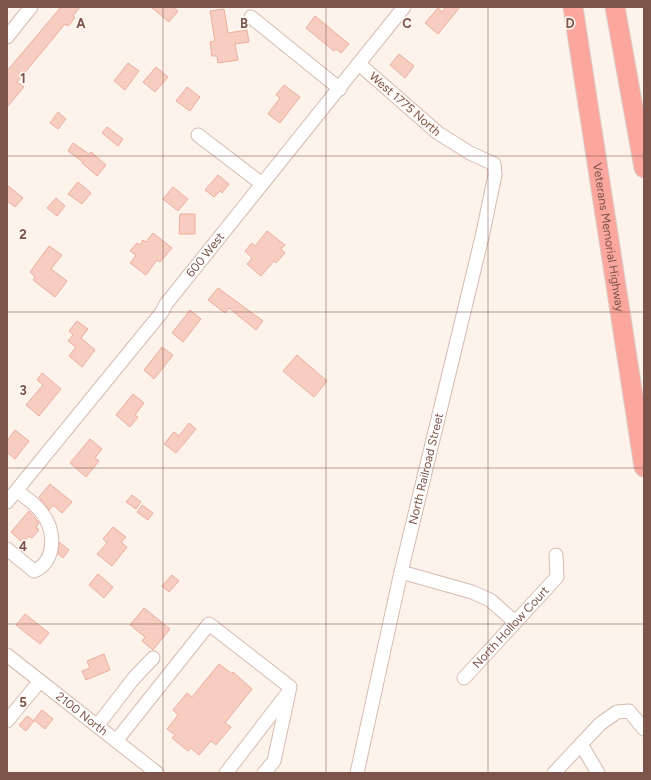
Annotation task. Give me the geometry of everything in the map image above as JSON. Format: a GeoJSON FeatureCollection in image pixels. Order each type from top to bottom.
{"type":"FeatureCollection","features":[{"type":"Feature","properties":{"kind":"highway","name":"Veterans Memorial Highway"},"geometry":{"type":"LineString","coordinates":[[573,7],[644,467]]}},
{"type":"Feature","properties":{"kind":"highway"},"geometry":{"type":"LineString","coordinates":[[615,7],[644,168]]}},
{"type":"Feature","properties":{"kind":"street","name":"600 West"},"geometry":{"type":"LineString","coordinates":[[7,502],[162,312],[166,304],[340,89],[404,7]]}},
{"type":"Feature","properties":{"kind":"street"},"geometry":{"type":"LineString","coordinates":[[7,37],[26,9]]}},
{"type":"Feature","properties":{"kind":"street"},"geometry":{"type":"LineString","coordinates":[[251,17],[340,89]]}},
{"type":"Feature","properties":{"kind":"street","name":"West 1775 North"},"geometry":{"type":"LineString","coordinates":[[359,64],[438,133],[470,153],[494,164]]}},
{"type":"Feature","properties":{"kind":"street"},"geometry":{"type":"LineString","coordinates":[[198,136],[262,184]]}},
{"type":"Feature","properties":{"kind":"street","name":"North Railroad Street"},"geometry":{"type":"LineString","coordinates":[[357,773],[401,572],[496,175],[494,164]]}},
{"type":"Feature","properties":{"kind":"street"},"geometry":{"type":"LineString","coordinates":[[7,548],[34,571],[48,561],[52,535],[42,513],[17,490]]}},
{"type":"Feature","properties":{"kind":"street","name":"North Hollow Court"},"geometry":{"type":"LineString","coordinates":[[464,678],[557,577],[556,556]]}},
{"type":"Feature","properties":{"kind":"street"},"geometry":{"type":"LineString","coordinates":[[401,572],[472,592],[490,600],[515,622]]}},
{"type":"Feature","properties":{"kind":"street"},"geometry":{"type":"LineString","coordinates":[[116,741],[209,624],[290,687],[274,761],[264,773]]}},
{"type":"Feature","properties":{"kind":"street","name":"2100 North"},"geometry":{"type":"LineString","coordinates":[[7,655],[157,773]]}},
{"type":"Feature","properties":{"kind":"street"},"geometry":{"type":"LineString","coordinates":[[96,726],[134,678],[154,658]]}},
{"type":"Feature","properties":{"kind":"street"},"geometry":{"type":"LineString","coordinates":[[7,722],[40,681]]}},
{"type":"Feature","properties":{"kind":"street"},"geometry":{"type":"LineString","coordinates":[[226,773],[289,692]]}},
{"type":"Feature","properties":{"kind":"street"},"geometry":{"type":"LineString","coordinates":[[554,773],[600,724],[617,712],[629,711],[644,729]]}},
{"type":"Feature","properties":{"kind":"street"},"geometry":{"type":"LineString","coordinates":[[581,744],[598,773]]}},
{"type":"Feature","properties":{"kind":"building"},"geometry":{"type":"Polygon","coordinates":[[[61,7],[80,7],[73,16],[75,18],[68,26],[65,24],[17,82],[24,87],[7,107],[7,71],[61,7]]]}},
{"type":"Feature","properties":{"kind":"building"},"geometry":{"type":"Polygon","coordinates":[[[151,7],[173,7],[178,11],[169,22],[151,7]]]}},
{"type":"Feature","properties":{"kind":"building"},"geometry":{"type":"Polygon","coordinates":[[[446,7],[460,7],[438,34],[425,23],[438,8],[442,12],[446,7]]]}},
{"type":"Feature","properties":{"kind":"building"},"geometry":{"type":"Polygon","coordinates":[[[224,9],[228,33],[247,30],[249,42],[235,44],[238,60],[218,63],[217,56],[212,56],[210,42],[215,41],[210,11],[224,9]]]}},
{"type":"Feature","properties":{"kind":"building"},"geometry":{"type":"Polygon","coordinates":[[[315,16],[349,44],[341,53],[336,49],[334,51],[306,28],[315,16]]]}},
{"type":"Feature","properties":{"kind":"building"},"geometry":{"type":"Polygon","coordinates":[[[399,54],[414,66],[405,78],[390,65],[399,54]]]}},
{"type":"Feature","properties":{"kind":"building"},"geometry":{"type":"Polygon","coordinates":[[[128,63],[139,71],[125,90],[114,81],[128,63]]]}},
{"type":"Feature","properties":{"kind":"building"},"geometry":{"type":"Polygon","coordinates":[[[156,67],[168,77],[155,92],[143,82],[156,67]]]}},
{"type":"Feature","properties":{"kind":"building"},"geometry":{"type":"Polygon","coordinates":[[[284,85],[300,97],[280,123],[268,114],[280,98],[276,95],[284,85]]]}},
{"type":"Feature","properties":{"kind":"building"},"geometry":{"type":"Polygon","coordinates":[[[187,87],[200,97],[190,111],[176,101],[187,87]]]}},
{"type":"Feature","properties":{"kind":"building"},"geometry":{"type":"Polygon","coordinates":[[[58,112],[66,119],[58,129],[50,123],[58,112]]]}},
{"type":"Feature","properties":{"kind":"building"},"geometry":{"type":"Polygon","coordinates":[[[107,127],[123,139],[118,146],[102,133],[107,127]]]}},
{"type":"Feature","properties":{"kind":"building"},"geometry":{"type":"Polygon","coordinates":[[[73,143],[89,154],[91,152],[106,165],[97,176],[82,163],[83,162],[68,151],[73,143]]]}},
{"type":"Feature","properties":{"kind":"building"},"geometry":{"type":"Polygon","coordinates":[[[218,175],[229,184],[222,193],[220,191],[214,197],[205,190],[218,175]]]}},
{"type":"Feature","properties":{"kind":"building"},"geometry":{"type":"Polygon","coordinates":[[[78,182],[91,193],[82,204],[68,194],[78,182]]]}},
{"type":"Feature","properties":{"kind":"building"},"geometry":{"type":"Polygon","coordinates":[[[7,185],[23,198],[15,207],[7,201],[7,185]]]}},
{"type":"Feature","properties":{"kind":"building"},"geometry":{"type":"Polygon","coordinates":[[[173,187],[188,199],[178,211],[163,199],[173,187]]]}},
{"type":"Feature","properties":{"kind":"building"},"geometry":{"type":"Polygon","coordinates":[[[56,198],[65,206],[57,216],[47,208],[56,198]]]}},
{"type":"Feature","properties":{"kind":"building"},"geometry":{"type":"Polygon","coordinates":[[[180,214],[195,214],[195,234],[179,234],[180,214]]]}},
{"type":"Feature","properties":{"kind":"building"},"geometry":{"type":"Polygon","coordinates":[[[267,231],[285,245],[281,249],[285,253],[276,263],[274,261],[261,276],[247,264],[252,258],[245,251],[252,243],[255,246],[267,231]]]}},
{"type":"Feature","properties":{"kind":"building"},"geometry":{"type":"Polygon","coordinates":[[[153,233],[172,248],[160,262],[157,260],[146,275],[130,263],[136,255],[130,251],[137,243],[140,245],[143,240],[146,242],[153,233]]]}},
{"type":"Feature","properties":{"kind":"building"},"geometry":{"type":"Polygon","coordinates":[[[49,246],[62,255],[51,269],[67,281],[55,297],[33,280],[35,277],[30,272],[49,246]]]}},
{"type":"Feature","properties":{"kind":"building"},"geometry":{"type":"Polygon","coordinates":[[[218,288],[263,321],[256,330],[229,308],[225,313],[208,300],[218,288]]]}},
{"type":"Feature","properties":{"kind":"building"},"geometry":{"type":"Polygon","coordinates":[[[190,310],[201,319],[183,342],[172,333],[190,310]]]}},
{"type":"Feature","properties":{"kind":"building"},"geometry":{"type":"Polygon","coordinates":[[[77,321],[88,329],[81,338],[95,350],[82,367],[69,356],[76,347],[68,341],[73,335],[69,331],[77,321]]]}},
{"type":"Feature","properties":{"kind":"building"},"geometry":{"type":"Polygon","coordinates":[[[162,347],[173,355],[154,379],[144,370],[162,347]]]}},
{"type":"Feature","properties":{"kind":"building"},"geometry":{"type":"Polygon","coordinates":[[[297,355],[327,381],[314,397],[283,371],[297,355]]]}},
{"type":"Feature","properties":{"kind":"building"},"geometry":{"type":"Polygon","coordinates":[[[42,373],[61,389],[39,416],[26,405],[43,385],[37,380],[42,373]]]}},
{"type":"Feature","properties":{"kind":"building"},"geometry":{"type":"Polygon","coordinates":[[[133,394],[144,403],[135,415],[138,417],[130,427],[116,415],[133,394]]]}},
{"type":"Feature","properties":{"kind":"building"},"geometry":{"type":"Polygon","coordinates":[[[189,423],[196,429],[176,453],[164,444],[174,432],[179,436],[189,423]]]}},
{"type":"Feature","properties":{"kind":"building"},"geometry":{"type":"Polygon","coordinates":[[[15,430],[29,441],[15,459],[7,452],[7,441],[15,430]]]}},
{"type":"Feature","properties":{"kind":"building"},"geometry":{"type":"Polygon","coordinates":[[[90,439],[102,449],[95,458],[99,461],[86,477],[70,463],[90,439]]]}},
{"type":"Feature","properties":{"kind":"building"},"geometry":{"type":"Polygon","coordinates":[[[50,484],[72,502],[62,513],[53,505],[49,510],[39,497],[50,484]]]}},
{"type":"Feature","properties":{"kind":"building"},"geometry":{"type":"Polygon","coordinates":[[[132,495],[141,502],[136,509],[126,502],[132,495]]]}},
{"type":"Feature","properties":{"kind":"building"},"geometry":{"type":"Polygon","coordinates":[[[142,505],[153,513],[148,520],[137,512],[142,505]]]}},
{"type":"Feature","properties":{"kind":"building"},"geometry":{"type":"Polygon","coordinates":[[[29,511],[39,523],[36,527],[39,530],[32,538],[29,536],[23,543],[11,532],[29,511]]]}},
{"type":"Feature","properties":{"kind":"building"},"geometry":{"type":"Polygon","coordinates":[[[113,527],[126,537],[121,542],[127,547],[112,566],[97,554],[107,543],[103,539],[113,527]]]}},
{"type":"Feature","properties":{"kind":"building"},"geometry":{"type":"Polygon","coordinates":[[[59,542],[69,550],[63,558],[58,554],[59,542]]]}},
{"type":"Feature","properties":{"kind":"building"},"geometry":{"type":"Polygon","coordinates":[[[98,574],[113,587],[104,598],[89,585],[98,574]]]}},
{"type":"Feature","properties":{"kind":"building"},"geometry":{"type":"Polygon","coordinates":[[[172,575],[179,581],[169,592],[162,586],[172,575]]]}},
{"type":"Feature","properties":{"kind":"building"},"geometry":{"type":"Polygon","coordinates":[[[144,608],[170,629],[153,650],[142,641],[145,637],[130,625],[144,608]]]}},
{"type":"Feature","properties":{"kind":"building"},"geometry":{"type":"Polygon","coordinates":[[[25,614],[49,633],[40,644],[16,625],[25,614]]]}},
{"type":"Feature","properties":{"kind":"building"},"geometry":{"type":"Polygon","coordinates":[[[104,654],[110,670],[86,680],[82,671],[90,668],[87,661],[104,654]]]}},
{"type":"Feature","properties":{"kind":"building"},"geometry":{"type":"Polygon","coordinates":[[[219,664],[232,674],[233,672],[252,689],[225,723],[231,727],[216,745],[211,741],[199,755],[191,748],[188,751],[172,738],[175,735],[167,729],[178,715],[173,710],[187,693],[192,697],[219,664]]]}},
{"type":"Feature","properties":{"kind":"building"},"geometry":{"type":"Polygon","coordinates":[[[42,710],[53,719],[45,729],[34,720],[42,710]]]}},
{"type":"Feature","properties":{"kind":"building"},"geometry":{"type":"Polygon","coordinates":[[[27,716],[34,721],[26,731],[19,725],[27,716]]]}}]}
